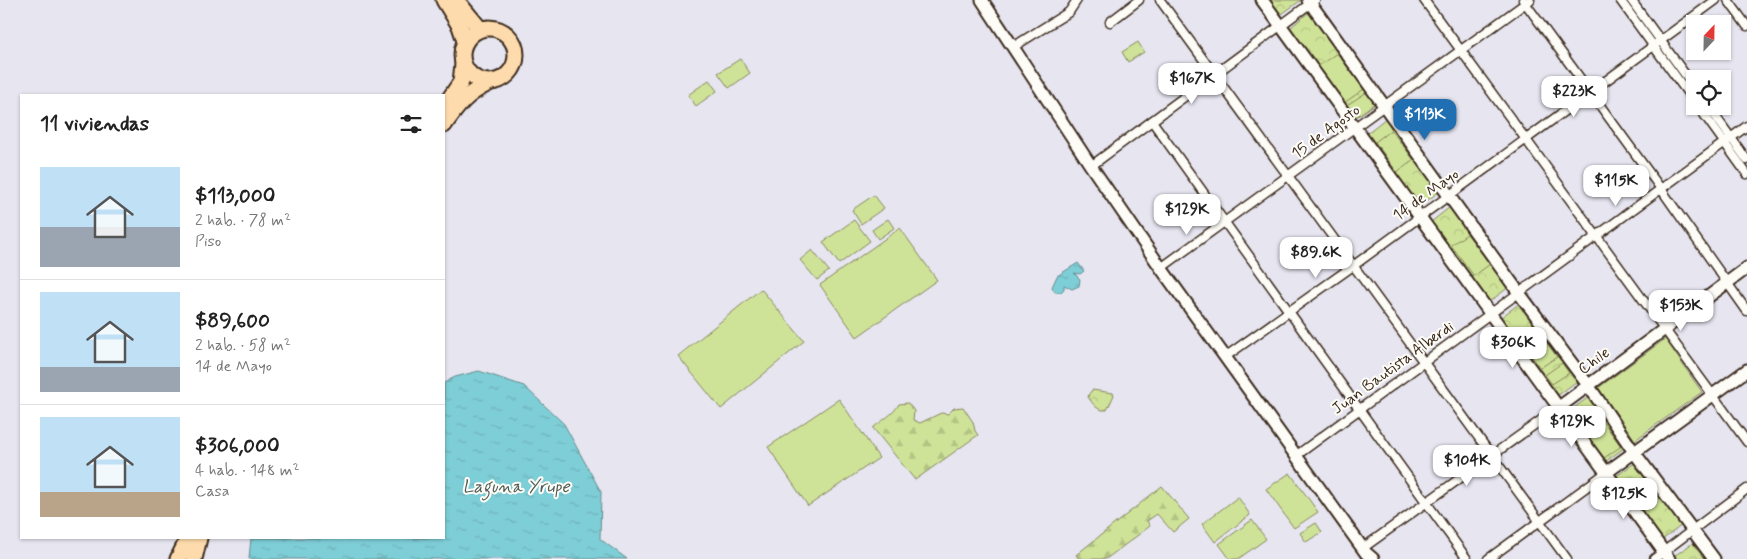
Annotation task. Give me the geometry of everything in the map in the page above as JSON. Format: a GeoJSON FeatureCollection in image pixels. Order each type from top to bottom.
{"type":"FeatureCollection","features":[{"type":"Feature","properties":{"kind":"highway"},"geometry":{"type":"LineString","coordinates":[[444,0],[460,26],[466,41]]}},
{"type":"Feature","properties":{"kind":"highway"},"geometry":{"type":"LineString","coordinates":[[456,0],[480,29]]}},
{"type":"Feature","properties":{"kind":"highway"},"geometry":{"type":"LineString","coordinates":[[445,106],[461,82],[462,56],[469,36],[480,29],[489,28],[505,33],[511,39],[517,55],[511,72],[497,82],[489,83],[472,91],[459,104],[445,124]]}},
{"type":"Feature","properties":{"kind":"highway"},"geometry":{"type":"LineString","coordinates":[[463,64],[473,77],[489,83]]}},
{"type":"Feature","properties":{"kind":"highway"},"geometry":{"type":"LineString","coordinates":[[178,559],[187,539]]}},
{"type":"Feature","properties":{"kind":"highway"},"geometry":{"type":"LineString","coordinates":[[194,559],[199,539]]}},
{"type":"Feature","properties":{"kind":"main road"},"geometry":{"type":"LineString","coordinates":[[982,0],[1091,166],[1161,268],[1367,555]]}},
{"type":"Feature","properties":{"kind":"main road"},"geometry":{"type":"LineString","coordinates":[[1262,0],[1666,555]]}},
{"type":"Feature","properties":{"kind":"main road"},"geometry":{"type":"LineString","coordinates":[[1311,1],[1448,196],[1714,559]]}},
{"type":"Feature","properties":{"kind":"main road","name":"Chile"},"geometry":{"type":"LineString","coordinates":[[1558,408],[1747,268]]}},
{"type":"Feature","properties":{"kind":"main road"},"geometry":{"type":"LineString","coordinates":[[1607,472],[1747,370]]}},
{"type":"Feature","properties":{"kind":"street"},"geometry":{"type":"LineString","coordinates":[[1013,47],[1069,12],[1077,0]]}},
{"type":"Feature","properties":{"kind":"street"},"geometry":{"type":"LineString","coordinates":[[1110,22],[1138,0]]}},
{"type":"Feature","properties":{"kind":"street"},"geometry":{"type":"LineString","coordinates":[[1160,0],[1567,559]]}},
{"type":"Feature","properties":{"kind":"street"},"geometry":{"type":"LineString","coordinates":[[1424,0],[1747,442]]}},
{"type":"Feature","properties":{"kind":"street"},"geometry":{"type":"LineString","coordinates":[[1620,0],[1686,91]]}},
{"type":"Feature","properties":{"kind":"street"},"geometry":{"type":"LineString","coordinates":[[1631,0],[1686,76]]}},
{"type":"Feature","properties":{"kind":"street","name":"14 de Mayo"},"geometry":{"type":"LineString","coordinates":[[1225,357],[1353,266],[1716,0]]}},
{"type":"Feature","properties":{"kind":"street"},"geometry":{"type":"LineString","coordinates":[[1728,0],[1747,26]]}},
{"type":"Feature","properties":{"kind":"street"},"geometry":{"type":"LineString","coordinates":[[1091,166],[1311,1]]}},
{"type":"Feature","properties":{"kind":"street"},"geometry":{"type":"LineString","coordinates":[[1526,1],[1747,311]]}},
{"type":"Feature","properties":{"kind":"street","name":"15 de Agosto"},"geometry":{"type":"LineString","coordinates":[[1161,268],[1461,51],[1526,1]]}},
{"type":"Feature","properties":{"kind":"street"},"geometry":{"type":"LineString","coordinates":[[1706,115],[1747,160]]}},
{"type":"Feature","properties":{"kind":"street"},"geometry":{"type":"LineString","coordinates":[[1713,115],[1747,174]]}},
{"type":"Feature","properties":{"kind":"street"},"geometry":{"type":"LineString","coordinates":[[1152,121],[1467,559]]}},
{"type":"Feature","properties":{"kind":"street","name":"Juan Bautista Alberdi"},"geometry":{"type":"LineString","coordinates":[[1296,455],[1747,126]]}},
{"type":"Feature","properties":{"kind":"street","name":"Chile"},"geometry":{"type":"LineString","coordinates":[[1367,555],[1426,503],[1558,408]]}},
{"type":"Feature","properties":{"kind":"street"},"geometry":{"type":"LineString","coordinates":[[1488,559],[1607,472]]}},
{"type":"Feature","properties":{"kind":"street"},"geometry":{"type":"LineString","coordinates":[[1654,559],[1666,555],[1692,530],[1747,489]]}},
{"type":"Feature","properties":{"kind":"green space"},"geometry":{"type":"Polygon","coordinates":[[[1268,0],[1300,0],[1300,1],[1279,16],[1268,0]]]}},
{"type":"Feature","properties":{"kind":"green space"},"geometry":{"type":"Polygon","coordinates":[[[1309,12],[1375,104],[1355,118],[1290,28],[1309,12]]]}},
{"type":"Feature","properties":{"kind":"green space"},"geometry":{"type":"Polygon","coordinates":[[[1138,42],[1144,52],[1128,62],[1122,52],[1138,42]]]}},
{"type":"Feature","properties":{"kind":"green space"},"geometry":{"type":"Polygon","coordinates":[[[1337,53],[1364,89],[1344,103],[1317,67],[1337,53]]]}},
{"type":"Feature","properties":{"kind":"green space"},"geometry":{"type":"Polygon","coordinates":[[[740,59],[750,73],[729,88],[718,73],[740,59]]]}},
{"type":"Feature","properties":{"kind":"green space"},"geometry":{"type":"Polygon","coordinates":[[[709,80],[717,91],[696,106],[688,95],[709,80]]]}},
{"type":"Feature","properties":{"kind":"green space"},"geometry":{"type":"Polygon","coordinates":[[[1367,92],[1375,103],[1356,117],[1347,105],[1367,92]]]}},
{"type":"Feature","properties":{"kind":"green space"},"geometry":{"type":"Polygon","coordinates":[[[1386,118],[1439,192],[1419,206],[1366,134],[1386,118]]]}},
{"type":"Feature","properties":{"kind":"green space"},"geometry":{"type":"Polygon","coordinates":[[[1391,130],[1414,160],[1397,172],[1375,142],[1391,130]]]}},
{"type":"Feature","properties":{"kind":"green space"},"geometry":{"type":"Polygon","coordinates":[[[874,195],[884,208],[861,224],[852,210],[874,195]]]}},
{"type":"Feature","properties":{"kind":"green space"},"geometry":{"type":"Polygon","coordinates":[[[1450,207],[1509,287],[1489,302],[1431,222],[1450,207]]]}},
{"type":"Feature","properties":{"kind":"green space"},"geometry":{"type":"Polygon","coordinates":[[[888,219],[894,228],[878,239],[872,230],[888,219]]]}},
{"type":"Feature","properties":{"kind":"green space"},"geometry":{"type":"Polygon","coordinates":[[[854,220],[870,241],[839,264],[823,242],[854,220]]]}},
{"type":"Feature","properties":{"kind":"green space"},"geometry":{"type":"Polygon","coordinates":[[[900,228],[937,280],[857,337],[820,285],[900,228]]]}},
{"type":"Feature","properties":{"kind":"green space"},"geometry":{"type":"Polygon","coordinates":[[[1467,234],[1490,264],[1474,276],[1451,245],[1467,234]]]}},
{"type":"Feature","properties":{"kind":"green space"},"geometry":{"type":"Polygon","coordinates":[[[812,250],[829,271],[817,280],[800,260],[812,250]]]}},
{"type":"Feature","properties":{"kind":"green space"},"geometry":{"type":"Polygon","coordinates":[[[761,289],[804,341],[721,409],[678,356],[761,289]]]}},
{"type":"Feature","properties":{"kind":"green space"},"geometry":{"type":"Polygon","coordinates":[[[1520,303],[1577,381],[1557,396],[1500,318],[1520,303]]]}},
{"type":"Feature","properties":{"kind":"green space"},"geometry":{"type":"Polygon","coordinates":[[[1536,328],[1557,357],[1540,368],[1520,340],[1536,328]]]}},
{"type":"Feature","properties":{"kind":"green space"},"geometry":{"type":"Polygon","coordinates":[[[1665,339],[1702,392],[1635,440],[1598,388],[1665,339]]]}},
{"type":"Feature","properties":{"kind":"green space"},"geometry":{"type":"Polygon","coordinates":[[[1562,363],[1569,373],[1552,384],[1545,375],[1562,363]]]}},
{"type":"Feature","properties":{"kind":"green space"},"geometry":{"type":"Polygon","coordinates":[[[1092,390],[1113,393],[1114,395],[1107,410],[1098,408],[1092,403],[1088,397],[1092,390]]]}},
{"type":"Feature","properties":{"kind":"green space"},"geometry":{"type":"Polygon","coordinates":[[[1589,397],[1625,447],[1605,462],[1568,412],[1589,397]]]}},
{"type":"Feature","properties":{"kind":"green space"},"geometry":{"type":"Polygon","coordinates":[[[839,399],[879,458],[808,506],[768,447],[839,399]]]}},
{"type":"Feature","properties":{"kind":"green space"},"geometry":{"type":"Polygon","coordinates":[[[908,403],[914,411],[913,420],[920,423],[941,413],[948,414],[954,408],[963,407],[973,422],[978,435],[915,480],[873,428],[891,414],[899,404],[908,403]]]}},
{"type":"Feature","properties":{"kind":"green space"},"geometry":{"type":"Polygon","coordinates":[[[1597,414],[1620,445],[1620,447],[1604,458],[1580,427],[1597,414]]]}},
{"type":"Feature","properties":{"kind":"green space"},"geometry":{"type":"Polygon","coordinates":[[[1636,462],[1682,525],[1662,540],[1615,477],[1636,462]]]}},
{"type":"Feature","properties":{"kind":"green space"},"geometry":{"type":"Polygon","coordinates":[[[1290,473],[1318,512],[1294,528],[1266,489],[1290,473]]]}},
{"type":"Feature","properties":{"kind":"green space"},"geometry":{"type":"Polygon","coordinates":[[[1162,486],[1189,519],[1173,532],[1157,514],[1147,521],[1150,526],[1106,559],[1079,559],[1076,555],[1162,486]]]}},
{"type":"Feature","properties":{"kind":"green space"},"geometry":{"type":"Polygon","coordinates":[[[1238,497],[1250,515],[1215,542],[1202,524],[1238,497]]]}},
{"type":"Feature","properties":{"kind":"green space"},"geometry":{"type":"Polygon","coordinates":[[[1252,520],[1266,539],[1238,559],[1230,559],[1219,544],[1252,520]]]}},
{"type":"Feature","properties":{"kind":"green space"},"geometry":{"type":"Polygon","coordinates":[[[1316,523],[1322,532],[1306,542],[1300,533],[1316,523]]]}},
{"type":"Feature","properties":{"kind":"green space"},"geometry":{"type":"Polygon","coordinates":[[[1693,543],[1704,559],[1676,559],[1674,556],[1693,543]]]}},
{"type":"Feature","properties":{"kind":"water"},"geometry":{"type":"Polygon","coordinates":[[[1078,263],[1084,271],[1080,274],[1074,273],[1080,279],[1079,286],[1072,289],[1064,285],[1064,289],[1061,292],[1055,292],[1052,287],[1057,276],[1078,263]]]}},
{"type":"Feature","properties":{"kind":"water","name":"Laguna Yrupe"},"geometry":{"type":"Polygon","coordinates":[[[479,371],[524,386],[564,424],[601,492],[600,539],[627,559],[249,559],[251,539],[445,539],[445,382],[455,377],[479,371]]]}}]}
